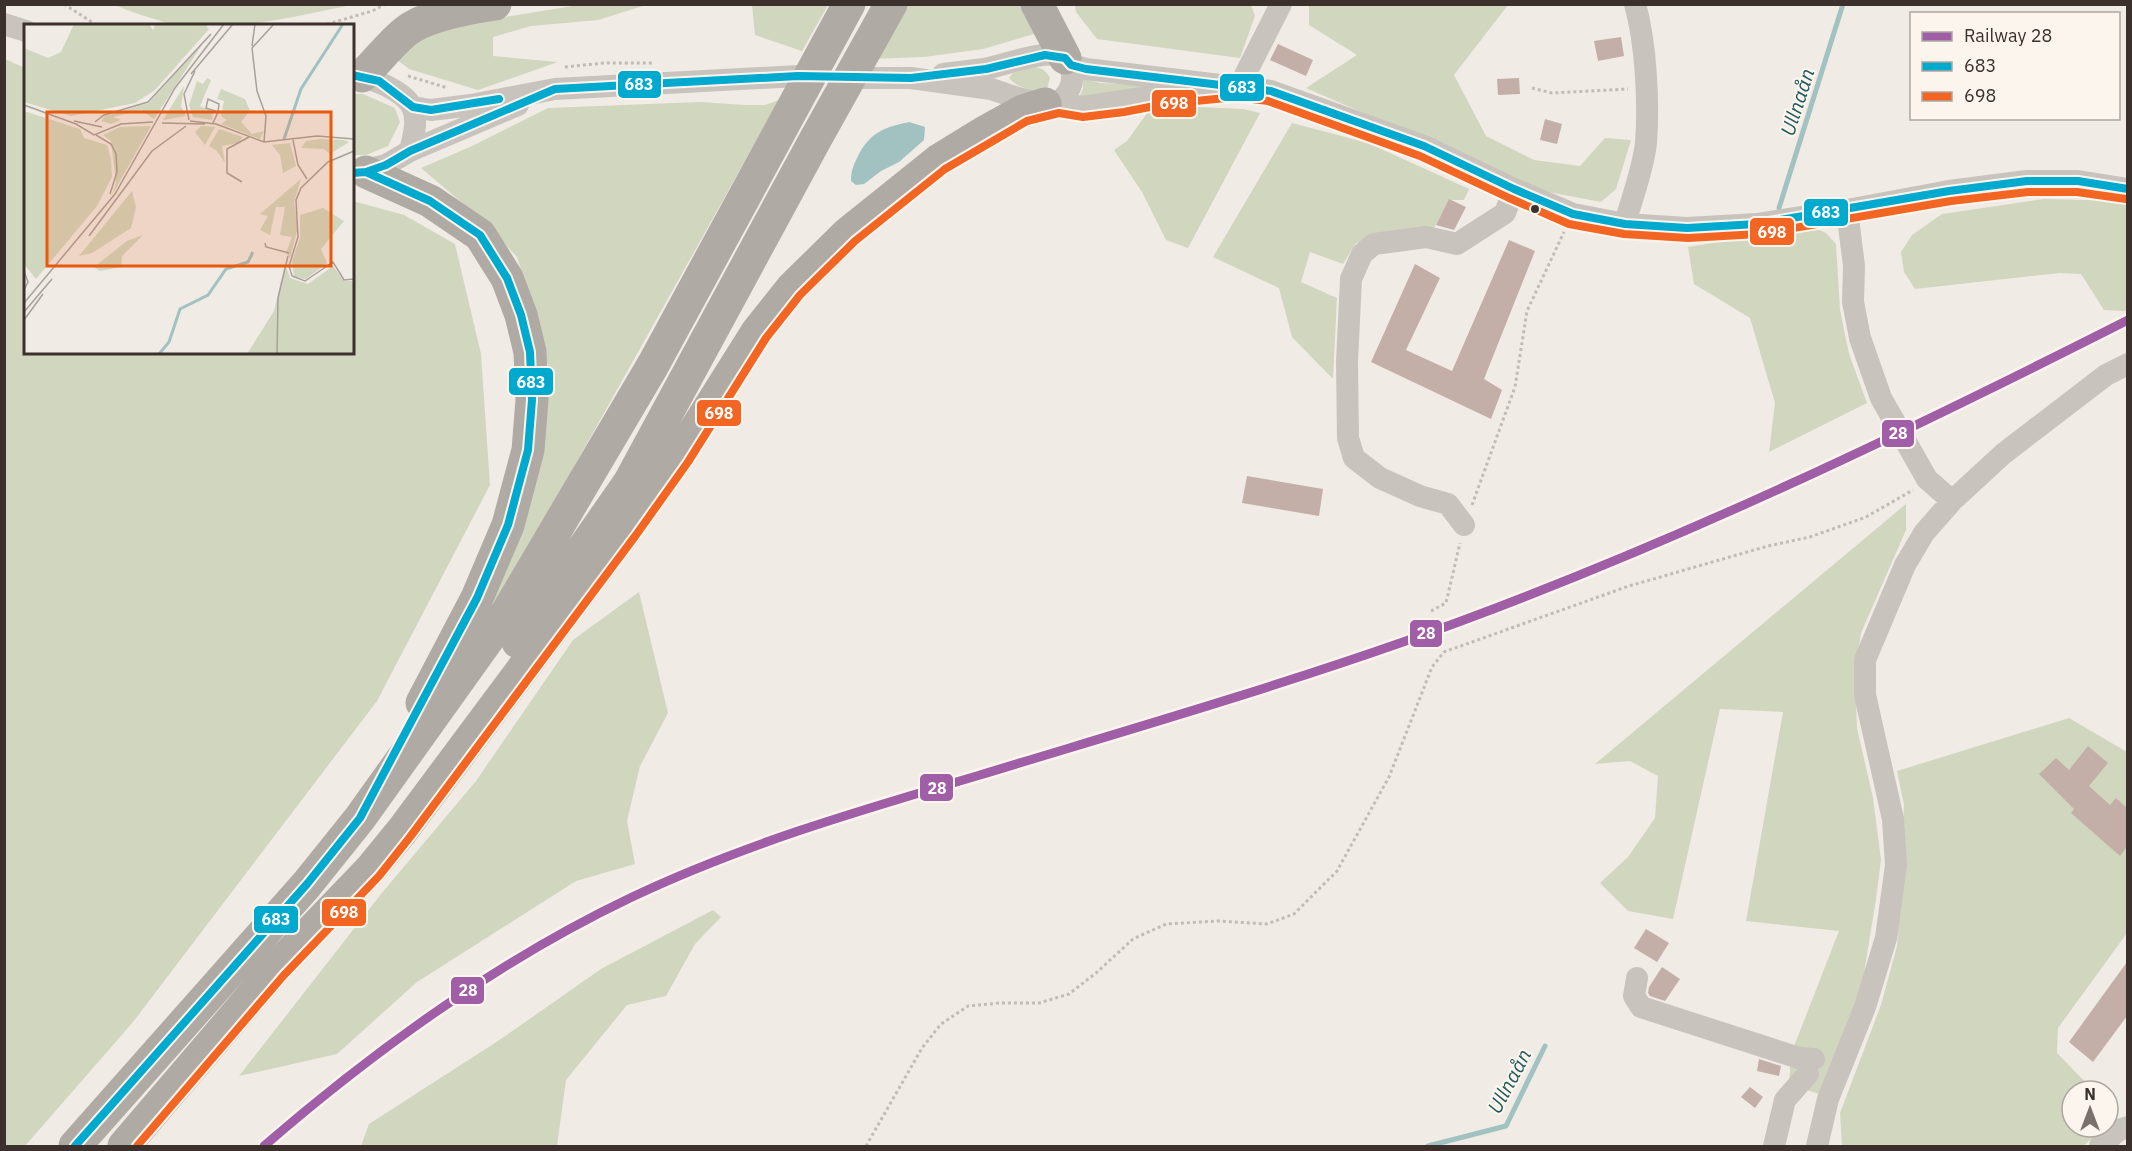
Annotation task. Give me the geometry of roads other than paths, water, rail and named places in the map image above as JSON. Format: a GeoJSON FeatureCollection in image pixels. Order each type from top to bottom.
{"type":"FeatureCollection","features":[{"type":"Feature","properties":{"kind":"highway"},"geometry":{"type":"LineString","coordinates":[[357,76],[406,31],[464,8],[495,4]]}},
{"type":"Feature","properties":{"kind":"highway"},"geometry":{"type":"LineString","coordinates":[[75,1146],[307,884],[360,818],[508,611],[652,365],[849,4]]}},
{"type":"Feature","properties":{"kind":"highway"},"geometry":{"type":"LineString","coordinates":[[124,1146],[276,968],[455,735],[629,483],[820,130],[891,4]]}},
{"type":"Feature","properties":{"kind":"highway"},"geometry":{"type":"LineString","coordinates":[[1037,4],[1068,62]]}},
{"type":"Feature","properties":{"kind":"highway"},"geometry":{"type":"LineString","coordinates":[[276,968],[372,869],[402,831],[627,529],[679,456],[757,332],[792,288],[848,233],[939,160],[1023,111],[1052,103]]}},
{"type":"Feature","properties":{"kind":"highway"},"geometry":{"type":"LineString","coordinates":[[359,172],[430,201],[480,235],[507,278],[522,315],[530,352],[532,400],[528,450],[508,525],[477,598],[360,818]]}},
{"type":"Feature","properties":{"kind":"street"},"geometry":{"type":"LineString","coordinates":[[1241,86],[1281,4]]}},
{"type":"Feature","properties":{"kind":"street"},"geometry":{"type":"LineString","coordinates":[[1625,224],[1646,143],[1646,90],[1642,29],[1635,4]]}},
{"type":"Feature","properties":{"kind":"street"},"geometry":{"type":"LineString","coordinates":[[4,24],[24,30]]}},
{"type":"Feature","properties":{"kind":"street"},"geometry":{"type":"LineString","coordinates":[[864,78],[912,78],[986,69],[1045,55],[1086,69],[1271,91],[1424,146],[1573,214],[1625,224],[1687,228],[1757,224],[1847,210],[1948,190],[2027,182],[2079,181],[2127,189]]}},
{"type":"Feature","properties":{"kind":"street"},"geometry":{"type":"LineString","coordinates":[[1052,103],[1068,93],[1072,79],[1068,62]]}},
{"type":"Feature","properties":{"kind":"street"},"geometry":{"type":"LineString","coordinates":[[357,76],[379,81],[413,107],[431,110],[555,89],[798,76]]}},
{"type":"Feature","properties":{"kind":"street"},"geometry":{"type":"LineString","coordinates":[[912,78],[991,89],[1018,98],[1082,107],[1163,94],[1241,86]]}},
{"type":"Feature","properties":{"kind":"street"},"geometry":{"type":"LineString","coordinates":[[359,172],[386,165],[410,151],[555,89]]}},
{"type":"Feature","properties":{"kind":"street"},"geometry":{"type":"LineString","coordinates":[[410,151],[414,135],[413,107]]}},
{"type":"Feature","properties":{"kind":"street"},"geometry":{"type":"LineString","coordinates":[[1464,525],[1448,504],[1420,496],[1380,478],[1354,458],[1348,438],[1347,362],[1351,279],[1362,254],[1374,244],[1426,237],[1458,244],[1505,213],[1514,189]]}},
{"type":"Feature","properties":{"kind":"street"},"geometry":{"type":"LineString","coordinates":[[1847,210],[1854,266],[1853,302],[1860,338],[1881,398],[1927,479],[1952,501]]}},
{"type":"Feature","properties":{"kind":"street"},"geometry":{"type":"LineString","coordinates":[[1818,1146],[1828,1099],[1865,1007],[1886,938],[1896,865],[1893,819],[1865,695],[1865,660],[1905,565],[1924,533],[1952,501],[2002,454],[2106,375],[2127,364]]}},
{"type":"Feature","properties":{"kind":"street"},"geometry":{"type":"LineString","coordinates":[[1637,978],[1634,996],[1641,1007],[1799,1058],[1811,1066],[1785,1100],[1774,1146]]}},
{"type":"Feature","properties":{"kind":"street"},"geometry":{"type":"LineString","coordinates":[[2100,1146],[2123,1129]]}},
{"type":"Feature","properties":{"kind":"water"},"geometry":{"type":"Polygon","coordinates":[[[909,122],[925,127],[924,140],[899,162],[881,171],[864,184],[856,185],[851,181],[854,164],[868,140],[879,132],[909,122]]]}},
{"type":"Feature","properties":{"kind":"waterway","name":"Ullnaån"},"geometry":{"type":"LineString","coordinates":[[1779,208],[1843,4]]}},
{"type":"Feature","properties":{"kind":"waterway","name":"Ullnaån"},"geometry":{"type":"LineString","coordinates":[[1428,1146],[1506,1126],[1545,1046]]}},
{"type":"Feature","properties":{"kind":"rail line","name":"28"},"geometry":{"type":"LineString","coordinates":[[264,1146],[350,1075],[485,979],[580,923],[672,879],[802,830],[1298,677],[1496,608],[1680,533],[1770,493],[1950,409],[2128,320]]}}]}
